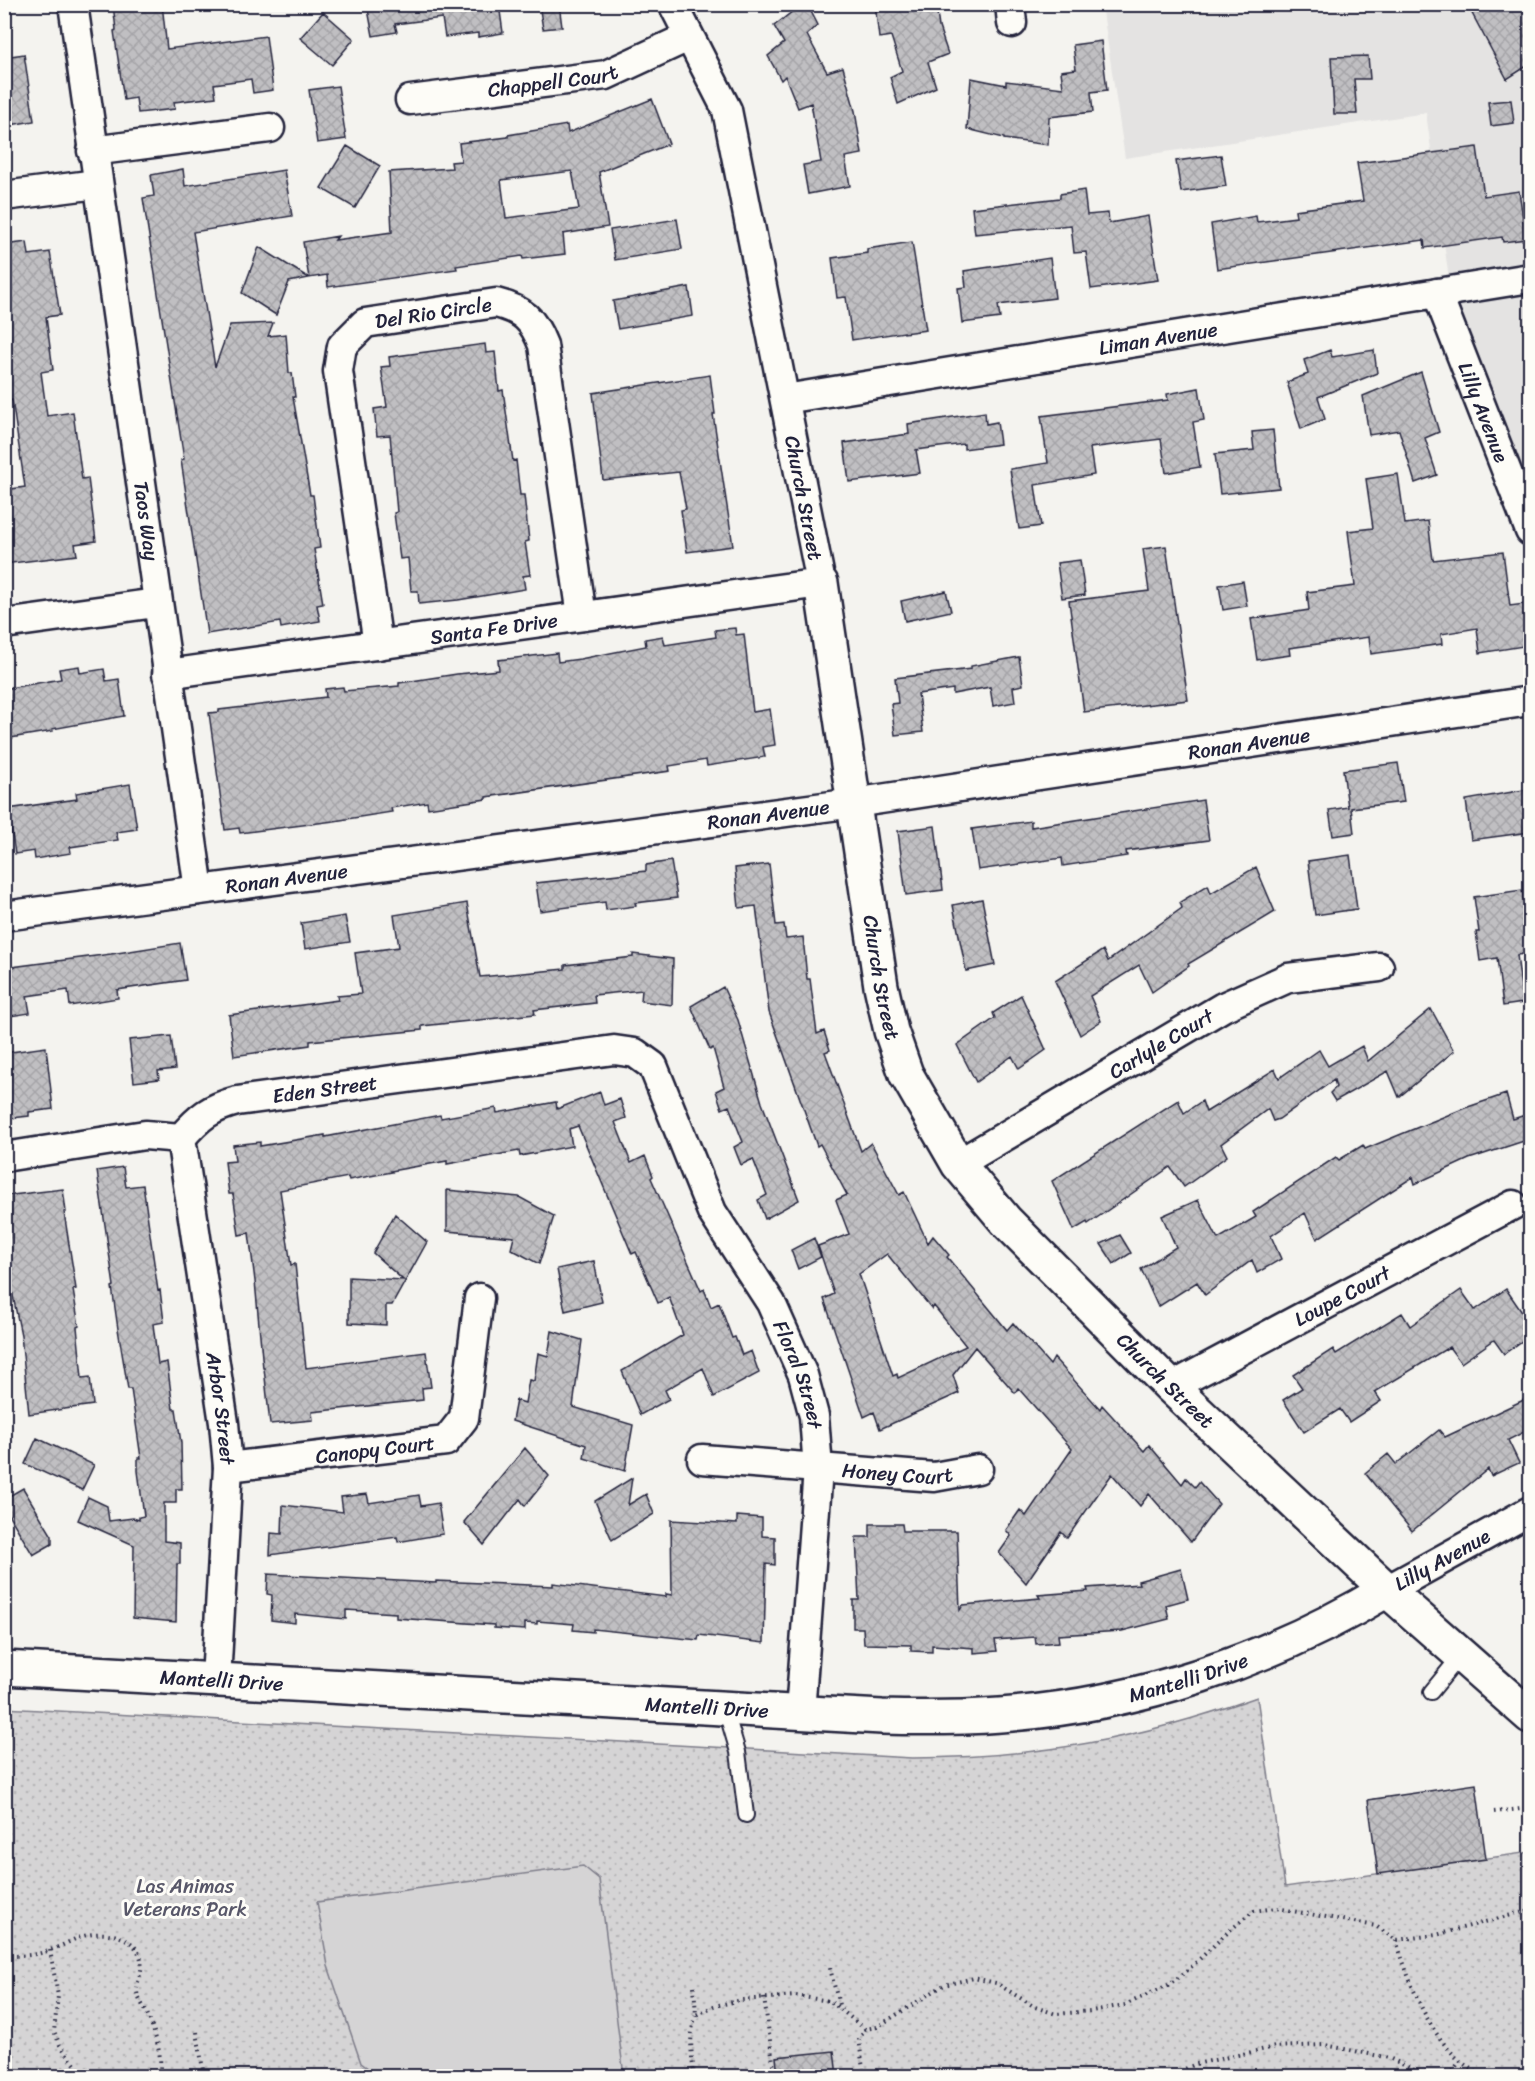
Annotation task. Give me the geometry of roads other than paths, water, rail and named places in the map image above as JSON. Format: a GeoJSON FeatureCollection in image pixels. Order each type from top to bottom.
{"type":"FeatureCollection","features":[{"type":"Feature","properties":{"kind":"street","name":"Taos Way"},"geometry":{"type":"LineString","coordinates":[[73,4],[156,603],[199,890]]}},
{"type":"Feature","properties":{"kind":"street","name":"Church Street"},"geometry":{"type":"LineString","coordinates":[[673,4],[727,110],[821,583],[881,986],[891,1030],[906,1074],[958,1164],[1006,1221],[1171,1387],[1387,1590],[1530,1716]]}},
{"type":"Feature","properties":{"kind":"street","name":"Chappell Court"},"geometry":{"type":"LineString","coordinates":[[410,100],[606,75],[688,37]]}},
{"type":"Feature","properties":{"kind":"street"},"geometry":{"type":"LineString","coordinates":[[92,151],[270,128]]}},
{"type":"Feature","properties":{"kind":"street"},"geometry":{"type":"LineString","coordinates":[[4,196],[97,183]]}},
{"type":"Feature","properties":{"kind":"street","name":"Liman Avenue"},"geometry":{"type":"LineString","coordinates":[[785,399],[1530,278]]}},
{"type":"Feature","properties":{"kind":"street","name":"Lilly Avenue"},"geometry":{"type":"LineString","coordinates":[[1437,293],[1530,531]]}},
{"type":"Feature","properties":{"kind":"street","name":"Del Rio Circle"},"geometry":{"type":"LineString","coordinates":[[378,645],[338,371],[342,346],[365,323],[496,303],[513,308],[527,317],[537,330],[543,345],[582,616]]}},
{"type":"Feature","properties":{"kind":"street","name":"Santa Fe Drive"},"geometry":{"type":"LineString","coordinates":[[167,674],[821,583]]}},
{"type":"Feature","properties":{"kind":"street"},"geometry":{"type":"LineString","coordinates":[[4,624],[156,603]]}},
{"type":"Feature","properties":{"kind":"street","name":"Ronan Avenue"},"geometry":{"type":"LineString","coordinates":[[4,916],[854,803],[1530,701]]}},
{"type":"Feature","properties":{"kind":"street","name":"Carlyle Court"},"geometry":{"type":"LineString","coordinates":[[958,1164],[1234,1002],[1288,978],[1380,967]]}},
{"type":"Feature","properties":{"kind":"street","name":"Eden Street"},"geometry":{"type":"LineString","coordinates":[[181,1138],[198,1119],[217,1106],[237,1101],[614,1050],[635,1053],[653,1066]]}},
{"type":"Feature","properties":{"kind":"street","name":"Floral Street"},"geometry":{"type":"LineString","coordinates":[[653,1066],[712,1212],[771,1303],[803,1375],[814,1416],[818,1469],[800,1713]]}},
{"type":"Feature","properties":{"kind":"street"},"geometry":{"type":"LineString","coordinates":[[4,1157],[145,1135],[181,1138]]}},
{"type":"Feature","properties":{"kind":"street","name":"Arbor Street"},"geometry":{"type":"LineString","coordinates":[[181,1138],[224,1423],[228,1467],[216,1680]]}},
{"type":"Feature","properties":{"kind":"street","name":"Loupe Court"},"geometry":{"type":"LineString","coordinates":[[1171,1387],[1513,1205]]}},
{"type":"Feature","properties":{"kind":"street","name":"Canopy Court"},"geometry":{"type":"LineString","coordinates":[[228,1467],[446,1441],[464,1418],[479,1299]]}},
{"type":"Feature","properties":{"kind":"street","name":"Honey Court"},"geometry":{"type":"LineString","coordinates":[[702,1459],[934,1477],[978,1469]]}},
{"type":"Feature","properties":{"kind":"street","name":"Lilly Avenue"},"geometry":{"type":"LineString","coordinates":[[1387,1590],[1530,1511]]}},
{"type":"Feature","properties":{"kind":"street","name":"Mantelli Drive"},"geometry":{"type":"LineString","coordinates":[[4,1668],[800,1713],[941,1718],[1001,1715],[1065,1708],[1113,1699],[1197,1678],[1335,1619],[1387,1590]]}},
{"type":"Feature","properties":{"kind":"lane"},"geometry":{"type":"LineString","coordinates":[[1431,1692],[1461,1655]]}},
{"type":"Feature","properties":{"kind":"lane"},"geometry":{"type":"LineString","coordinates":[[725,1708],[738,1752],[746,1815]]}},
{"type":"Feature","properties":{"kind":"park label","name":"Las Animas Veterans Park"},"geometry":{"type":"Point","coordinates":[185,1898]}}]}
